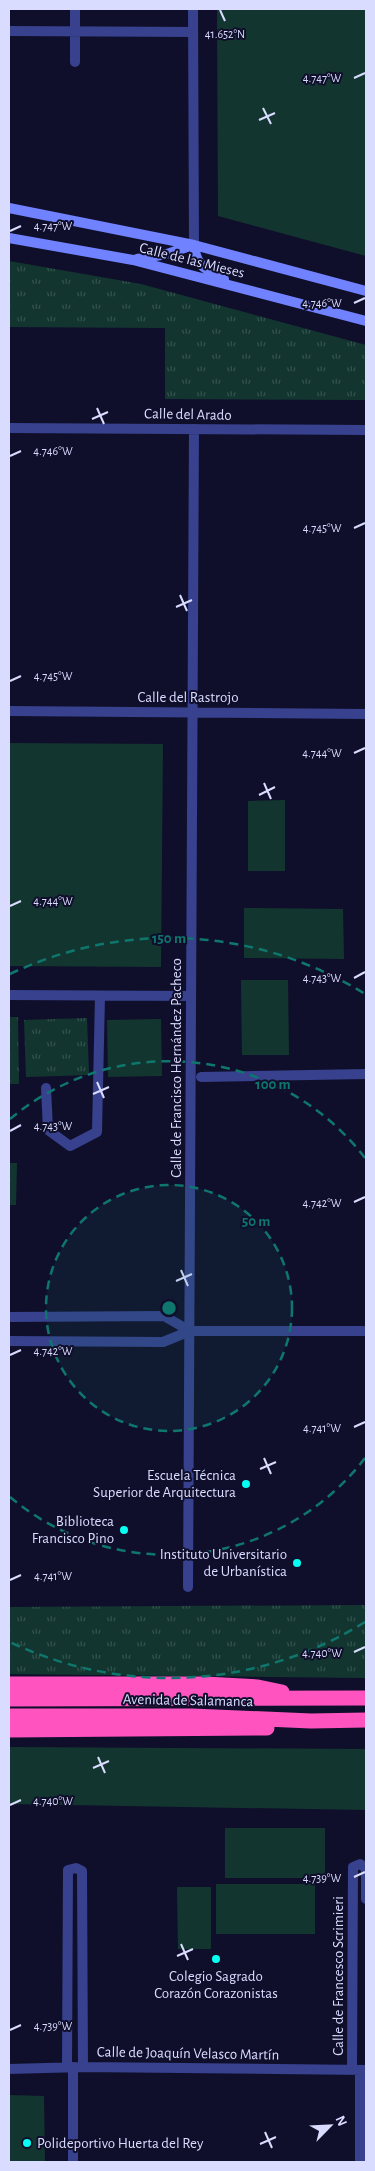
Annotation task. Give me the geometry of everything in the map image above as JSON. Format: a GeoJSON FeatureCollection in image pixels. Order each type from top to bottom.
{"type":"FeatureCollection","features":[{"type":"Feature","properties":{"kind":"highway"},"geometry":{"type":"LineString","coordinates":[[9,1684],[223,1685],[258,1687],[310,1698]]}},
{"type":"Feature","properties":{"kind":"highway","name":"Avenida de Salamanca"},"geometry":{"type":"LineString","coordinates":[[9,1699],[366,1698]]}},
{"type":"Feature","properties":{"kind":"highway","name":"Avenida de Salamanca"},"geometry":{"type":"LineString","coordinates":[[9,1716],[192,1716],[366,1720]]}},
{"type":"Feature","properties":{"kind":"highway"},"geometry":{"type":"LineString","coordinates":[[9,1730],[276,1728],[311,1720]]}},
{"type":"Feature","properties":{"kind":"main road","name":"Calle de las Mieses"},"geometry":{"type":"LineString","coordinates":[[9,208],[194,245],[366,291]]}},
{"type":"Feature","properties":{"kind":"main road"},"geometry":{"type":"LineString","coordinates":[[9,213],[23,211]]}},
{"type":"Feature","properties":{"kind":"main road","name":"Calle de las Mieses"},"geometry":{"type":"LineString","coordinates":[[9,238],[133,260],[366,321]]}},
{"type":"Feature","properties":{"kind":"main road"},"geometry":{"type":"LineString","coordinates":[[133,260],[167,254],[194,245],[195,256],[201,266],[236,286]]}},
{"type":"Feature","properties":{"kind":"street"},"geometry":{"type":"LineString","coordinates":[[75,9],[75,62]]}},
{"type":"Feature","properties":{"kind":"street"},"geometry":{"type":"LineString","coordinates":[[193,9],[194,245]]}},
{"type":"Feature","properties":{"kind":"street"},"geometry":{"type":"LineString","coordinates":[[9,31],[193,32]]}},
{"type":"Feature","properties":{"kind":"street","name":"Calle del Arado"},"geometry":{"type":"LineString","coordinates":[[9,428],[366,430]]}},
{"type":"Feature","properties":{"kind":"street","name":"Calle de Francisco Hernández Pacheco"},"geometry":{"type":"LineString","coordinates":[[188,1587],[194,430]]}},
{"type":"Feature","properties":{"kind":"street","name":"Calle del Rastrojo"},"geometry":{"type":"LineString","coordinates":[[9,711],[366,714]]}},
{"type":"Feature","properties":{"kind":"street"},"geometry":{"type":"LineString","coordinates":[[9,996],[191,996]]}},
{"type":"Feature","properties":{"kind":"street"},"geometry":{"type":"LineString","coordinates":[[46,1088],[48,1130],[70,1146],[97,1132],[100,996]]}},
{"type":"Feature","properties":{"kind":"street"},"geometry":{"type":"LineString","coordinates":[[200,1077],[366,1074]]}},
{"type":"Feature","properties":{"kind":"street"},"geometry":{"type":"LineString","coordinates":[[9,1317],[164,1316],[190,1330]]}},
{"type":"Feature","properties":{"kind":"street"},"geometry":{"type":"LineString","coordinates":[[9,1341],[163,1342],[190,1330],[366,1330]]}},
{"type":"Feature","properties":{"kind":"street","name":"Calle de Francesco Scrimieri"},"geometry":{"type":"LineString","coordinates":[[360,2162],[354,1866],[360,1864],[366,1868],[366,1899]]}},
{"type":"Feature","properties":{"kind":"street"},"geometry":{"type":"LineString","coordinates":[[73,2162],[74,2067],[82,1871],[76,1868],[68,1870],[74,2067]]}},
{"type":"Feature","properties":{"kind":"street","name":"Calle de Joaquín Velasco Martín"},"geometry":{"type":"LineString","coordinates":[[9,2069],[74,2067],[359,2070]]}},
{"type":"Feature","properties":{"kind":"green space"},"geometry":{"type":"Polygon","coordinates":[[[217,9],[366,9],[366,256],[218,216],[217,9]]]}},
{"type":"Feature","properties":{"kind":"green space"},"geometry":{"type":"Polygon","coordinates":[[[9,261],[141,284],[366,345],[366,400],[165,399],[165,328],[9,327],[9,261]]]}},
{"type":"Feature","properties":{"kind":"green space"},"geometry":{"type":"Polygon","coordinates":[[[9,743],[163,744],[161,967],[9,966],[9,743]]]}},
{"type":"Feature","properties":{"kind":"green space"},"geometry":{"type":"Polygon","coordinates":[[[285,800],[285,871],[248,871],[248,801],[285,800]]]}},
{"type":"Feature","properties":{"kind":"green space"},"geometry":{"type":"Polygon","coordinates":[[[244,908],[343,909],[344,959],[244,958],[244,908]]]}},
{"type":"Feature","properties":{"kind":"green space"},"geometry":{"type":"Polygon","coordinates":[[[241,980],[288,980],[289,1055],[242,1055],[241,980]]]}},
{"type":"Feature","properties":{"kind":"green space"},"geometry":{"type":"Polygon","coordinates":[[[9,1017],[18,1017],[19,1084],[9,1084],[9,1017]]]}},
{"type":"Feature","properties":{"kind":"green space"},"geometry":{"type":"Polygon","coordinates":[[[87,1018],[89,1075],[26,1077],[24,1020],[87,1018]]]}},
{"type":"Feature","properties":{"kind":"green space"},"geometry":{"type":"Polygon","coordinates":[[[161,1019],[162,1076],[108,1077],[107,1020],[161,1019]]]}},
{"type":"Feature","properties":{"kind":"green space"},"geometry":{"type":"Polygon","coordinates":[[[9,1163],[17,1163],[16,1205],[9,1205],[9,1163]]]}},
{"type":"Feature","properties":{"kind":"green space"},"geometry":{"type":"Polygon","coordinates":[[[366,1605],[366,1678],[9,1674],[9,1607],[366,1605]]]}},
{"type":"Feature","properties":{"kind":"green space"},"geometry":{"type":"Polygon","coordinates":[[[9,1747],[366,1749],[366,1810],[9,1804],[9,1747]]]}},
{"type":"Feature","properties":{"kind":"green space"},"geometry":{"type":"Polygon","coordinates":[[[225,1828],[325,1828],[325,1878],[225,1878],[225,1828]]]}},
{"type":"Feature","properties":{"kind":"green space"},"geometry":{"type":"Polygon","coordinates":[[[216,1884],[315,1884],[315,1934],[216,1934],[216,1884]]]}},
{"type":"Feature","properties":{"kind":"green space"},"geometry":{"type":"Polygon","coordinates":[[[177,1887],[211,1887],[211,1949],[178,1949],[177,1887]]]}},
{"type":"Feature","properties":{"kind":"green space"},"geometry":{"type":"Polygon","coordinates":[[[9,2095],[44,2096],[45,2162],[9,2162],[9,2095]]]}},
{"type":"Feature","properties":{"kind":"place","name":"Escuela Técnica Superior de Arquitectura"},"geometry":{"type":"Point","coordinates":[246,1484]}},
{"type":"Feature","properties":{"kind":"place","name":"Biblioteca Francisco Pino"},"geometry":{"type":"Point","coordinates":[124,1530]}},
{"type":"Feature","properties":{"kind":"place","name":"Instituto Universitario de Urbanística"},"geometry":{"type":"Point","coordinates":[297,1563]}},
{"type":"Feature","properties":{"kind":"place","name":"Colegio Sagrado Corazón Corazonistas"},"geometry":{"type":"Point","coordinates":[216,1959]}},
{"type":"Feature","properties":{"kind":"place","name":"Polideportivo Huerta del Rey"},"geometry":{"type":"Point","coordinates":[27,2143]}}]}
